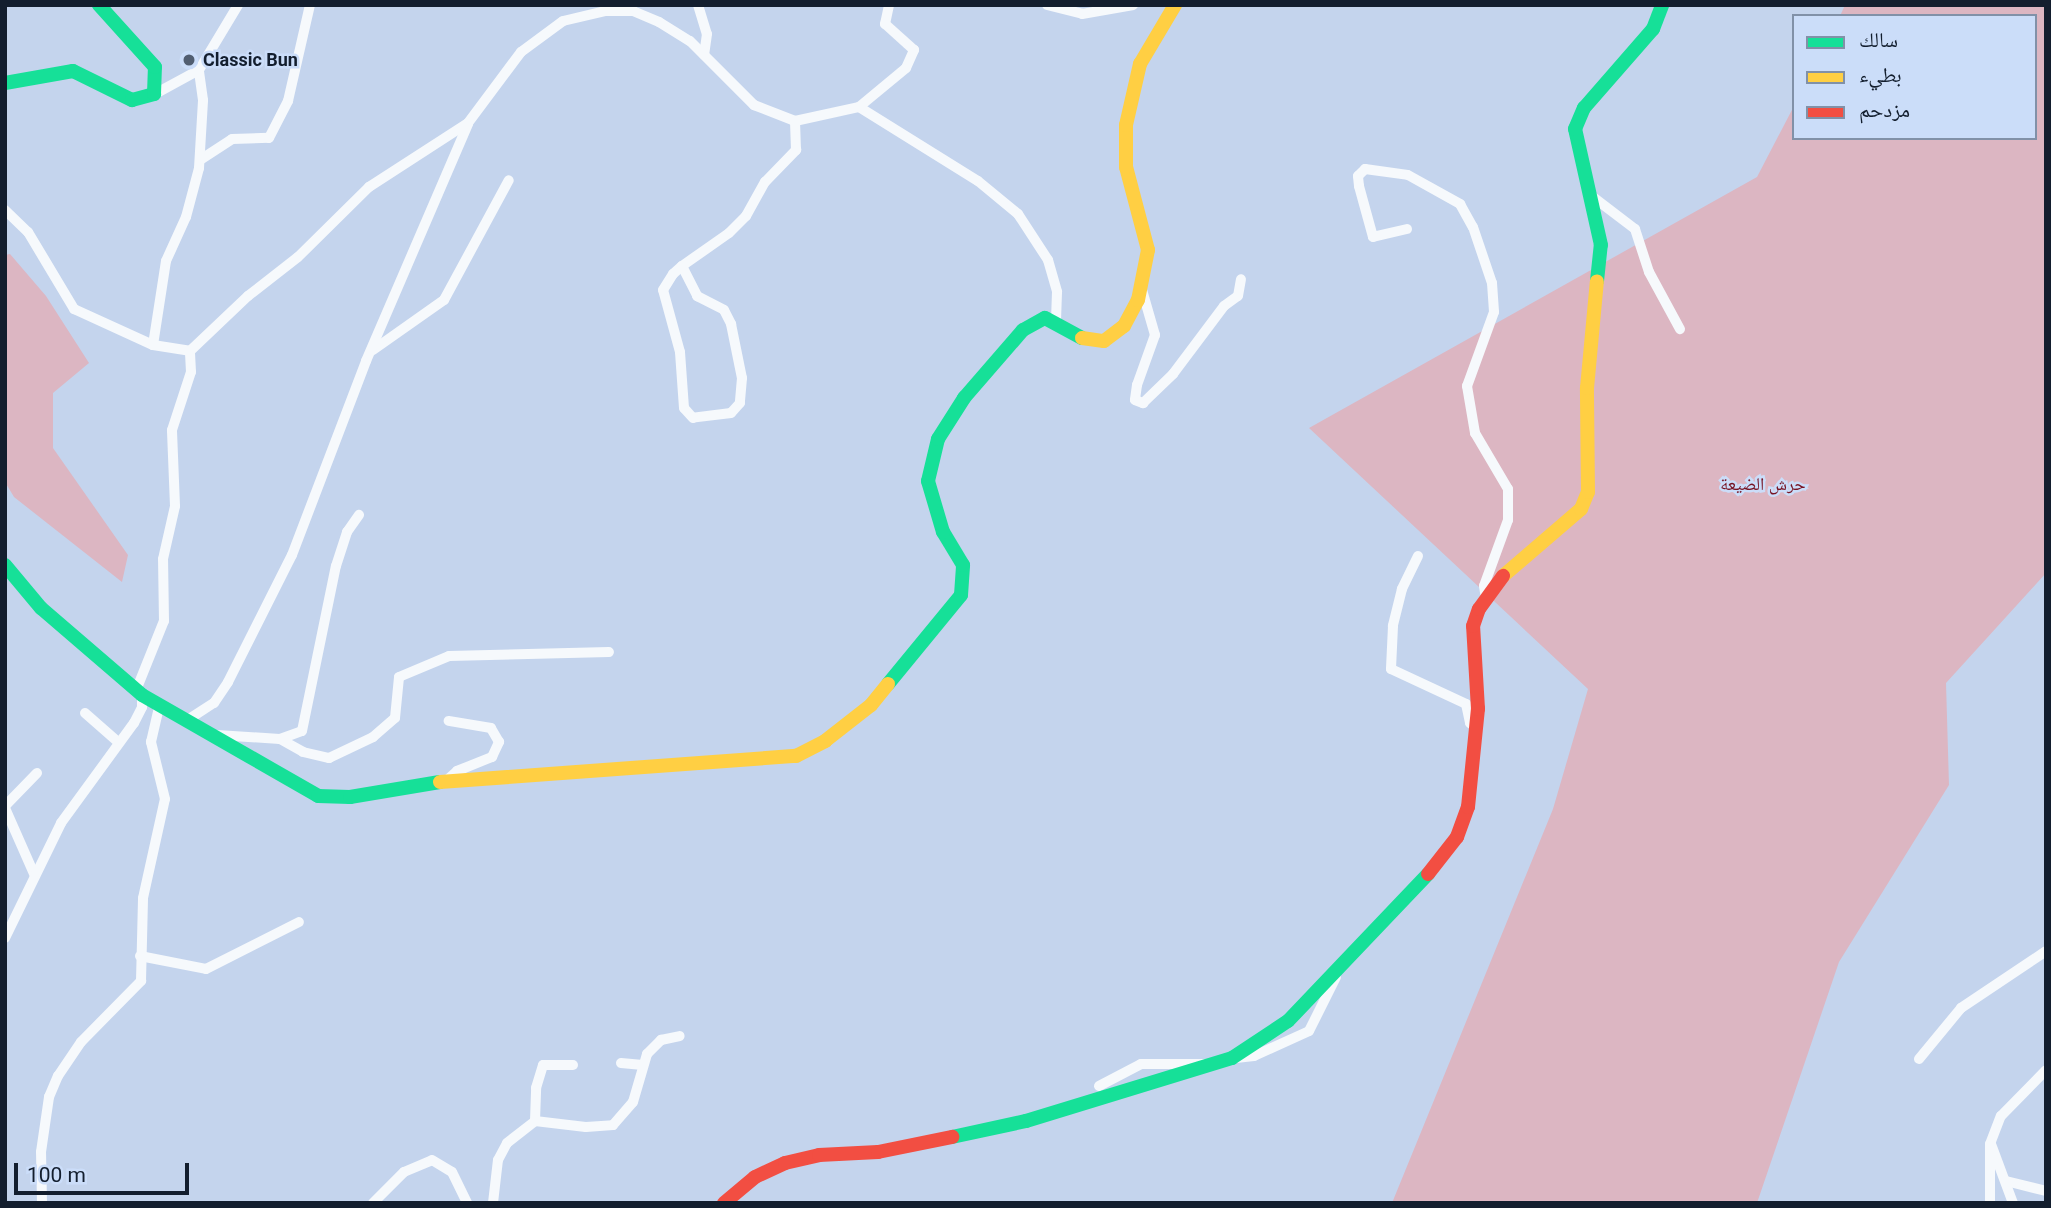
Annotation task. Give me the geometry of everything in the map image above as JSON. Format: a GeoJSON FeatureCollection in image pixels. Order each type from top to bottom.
{"type":"FeatureCollection","features":[{"type":"Feature","properties":{"kind":"street"},"geometry":{"type":"LineString","coordinates":[[99,5],[155,67],[154,94],[144,100]]}},
{"type":"Feature","properties":{"kind":"street"},"geometry":{"type":"LineString","coordinates":[[5,83],[74,71],[121,96],[144,100],[199,70],[238,5]]}},
{"type":"Feature","properties":{"kind":"street"},"geometry":{"type":"LineString","coordinates":[[200,160],[232,139],[269,138],[288,101],[310,5]]}},
{"type":"Feature","properties":{"kind":"street"},"geometry":{"type":"LineString","coordinates":[[698,5],[707,34],[704,55]]}},
{"type":"Feature","properties":{"kind":"street"},"geometry":{"type":"LineString","coordinates":[[189,719],[214,703],[228,682],[292,555],[373,350],[468,123],[521,52],[544,33],[584,15],[633,11],[675,30],[754,105],[795,121],[859,107],[897,79],[912,60],[914,50],[884,24],[889,5]]}},
{"type":"Feature","properties":{"kind":"street"},"geometry":{"type":"LineString","coordinates":[[1048,5],[1082,14],[1133,5]]}},
{"type":"Feature","properties":{"kind":"street"},"geometry":{"type":"LineString","coordinates":[[1232,1058],[1282,1026],[1342,965],[1411,888],[1438,867],[1452,846],[1468,807],[1476,727],[1473,626],[1486,599],[1508,569],[1581,509],[1588,492],[1591,455],[1587,388],[1601,277],[1594,197],[1574,138],[1579,117],[1645,40],[1662,5]]}},
{"type":"Feature","properties":{"kind":"street"},"geometry":{"type":"LineString","coordinates":[[5,565],[41,608],[139,692],[318,796],[350,797],[446,781],[796,756],[833,735],[871,705],[961,595],[963,565],[943,532],[929,492],[929,470],[937,439],[964,398],[1008,344],[1045,318],[1089,341],[1104,341],[1124,326],[1142,290],[1147,243],[1128,177],[1125,135],[1140,64],[1172,7]]}},
{"type":"Feature","properties":{"kind":"street"},"geometry":{"type":"LineString","coordinates":[[153,345],[166,261],[186,217],[200,160],[203,100],[199,70]]}},
{"type":"Feature","properties":{"kind":"street"},"geometry":{"type":"LineString","coordinates":[[859,107],[978,181],[1018,214],[1048,260],[1056,292],[1056,323]]}},
{"type":"Feature","properties":{"kind":"street"},"geometry":{"type":"LineString","coordinates":[[682,266],[697,296],[723,310],[731,324],[742,378],[740,403],[731,413],[693,418],[684,408],[681,352],[663,289],[682,266],[746,216],[765,182],[796,150],[795,121]]}},
{"type":"Feature","properties":{"kind":"street"},"geometry":{"type":"LineString","coordinates":[[5,938],[61,823],[142,707],[139,692],[164,621],[163,559],[175,506],[172,430],[191,372],[190,351],[248,296],[298,257],[369,187],[468,123]]}},
{"type":"Feature","properties":{"kind":"street"},"geometry":{"type":"LineString","coordinates":[[1407,229],[1373,237],[1359,186],[1359,176],[1365,169],[1408,175],[1460,204],[1473,227],[1492,283],[1494,312],[1467,386],[1470,420],[1508,489],[1508,520],[1484,586],[1486,599]]}},
{"type":"Feature","properties":{"kind":"street"},"geometry":{"type":"LineString","coordinates":[[373,350],[444,300],[509,180]]}},
{"type":"Feature","properties":{"kind":"street"},"geometry":{"type":"LineString","coordinates":[[1594,197],[1635,229],[1649,272],[1680,329]]}},
{"type":"Feature","properties":{"kind":"street"},"geometry":{"type":"LineString","coordinates":[[5,210],[28,232],[74,309],[153,345],[190,351]]}},
{"type":"Feature","properties":{"kind":"street"},"geometry":{"type":"LineString","coordinates":[[1142,290],[1148,298],[1155,335],[1137,385],[1135,400],[1143,403],[1173,374],[1224,306],[1238,296],[1241,279]]}},
{"type":"Feature","properties":{"kind":"street"},"geometry":{"type":"LineString","coordinates":[[216,735],[280,739],[298,736],[304,726],[308,687],[336,566],[346,532],[359,515]]}},
{"type":"Feature","properties":{"kind":"street"},"geometry":{"type":"LineString","coordinates":[[1418,556],[1402,589],[1393,626],[1391,669],[1466,704],[1470,723],[1476,727]]}},
{"type":"Feature","properties":{"kind":"street"},"geometry":{"type":"LineString","coordinates":[[280,739],[303,752],[329,758],[373,737],[395,718],[399,677],[449,656],[609,652]]}},
{"type":"Feature","properties":{"kind":"street"},"geometry":{"type":"LineString","coordinates":[[43,1203],[41,1152],[49,1097],[71,1053],[136,991],[141,981],[143,898],[164,799],[151,742],[159,706]]}},
{"type":"Feature","properties":{"kind":"street"},"geometry":{"type":"LineString","coordinates":[[85,713],[118,742]]}},
{"type":"Feature","properties":{"kind":"street"},"geometry":{"type":"LineString","coordinates":[[446,781],[457,771],[492,757],[499,741],[491,728],[449,721]]}},
{"type":"Feature","properties":{"kind":"street"},"geometry":{"type":"LineString","coordinates":[[35,876],[5,807],[37,773]]}},
{"type":"Feature","properties":{"kind":"street"},"geometry":{"type":"LineString","coordinates":[[140,956],[206,969],[299,922]]}},
{"type":"Feature","properties":{"kind":"street"},"geometry":{"type":"LineString","coordinates":[[1919,1059],[1961,1008],[2046,951]]}},
{"type":"Feature","properties":{"kind":"street"},"geometry":{"type":"LineString","coordinates":[[724,1203],[755,1177],[785,1163],[819,1155],[878,1153],[1026,1121],[1232,1058],[1254,1056],[1309,1031],[1342,965]]}},
{"type":"Feature","properties":{"kind":"street"},"geometry":{"type":"LineString","coordinates":[[493,1203],[498,1160],[507,1143],[535,1121],[586,1128],[613,1125],[633,1102],[643,1065],[661,1040],[680,1036]]}},
{"type":"Feature","properties":{"kind":"street"},"geometry":{"type":"LineString","coordinates":[[621,1063],[643,1065]]}},
{"type":"Feature","properties":{"kind":"street"},"geometry":{"type":"LineString","coordinates":[[1099,1086],[1141,1063],[1210,1065]]}},
{"type":"Feature","properties":{"kind":"street"},"geometry":{"type":"LineString","coordinates":[[535,1121],[536,1088],[543,1065],[573,1065]]}},
{"type":"Feature","properties":{"kind":"street"},"geometry":{"type":"LineString","coordinates":[[1990,1203],[1990,1144],[2001,1116],[2046,1070]]}},
{"type":"Feature","properties":{"kind":"street"},"geometry":{"type":"LineString","coordinates":[[1990,1144],[2013,1203]]}},
{"type":"Feature","properties":{"kind":"street"},"geometry":{"type":"LineString","coordinates":[[373,1203],[404,1172],[432,1160],[452,1172],[467,1203]]}},
{"type":"Feature","properties":{"kind":"street"},"geometry":{"type":"LineString","coordinates":[[2006,1181],[2046,1191]]}},
{"type":"Feature","properties":{"kind":"green space","name":"حرش الضيعة"},"geometry":{"type":"Polygon","coordinates":[[[1845,5],[2046,5],[2046,573],[1946,683],[1949,785],[1839,962],[1757,1203],[1392,1203],[1553,809],[1588,689],[1309,428],[1757,177],[1792,110],[1792,140],[2037,140],[2037,14],[1841,14],[1845,5]]]}},
{"type":"Feature","properties":{"kind":"green space"},"geometry":{"type":"Polygon","coordinates":[[[10,254],[46,296],[89,363],[53,393],[53,448],[128,555],[122,582],[14,497],[5,482],[5,255],[10,254]]]}},
{"type":"Feature","properties":{"kind":"traffic: fast"},"geometry":{"type":"LineString","coordinates":[[5,83],[73,71],[132,100],[154,94],[155,67],[99,5]]}},
{"type":"Feature","properties":{"kind":"traffic: fast"},"geometry":{"type":"LineString","coordinates":[[1597,281],[1601,245],[1575,129],[1584,108],[1653,29],[1662,5]]}},
{"type":"Feature","properties":{"kind":"traffic: fast"},"geometry":{"type":"LineString","coordinates":[[888,684],[961,595],[963,565],[943,532],[928,481],[938,439],[964,398],[1023,330],[1045,318],[1082,338]]}},
{"type":"Feature","properties":{"kind":"traffic: fast"},"geometry":{"type":"LineString","coordinates":[[5,565],[41,608],[142,695],[318,796],[350,797],[440,782]]}},
{"type":"Feature","properties":{"kind":"traffic: fast"},"geometry":{"type":"LineString","coordinates":[[952,1137],[1026,1121],[1232,1058],[1288,1021],[1428,874]]}},
{"type":"Feature","properties":{"kind":"traffic: slow"},"geometry":{"type":"LineString","coordinates":[[1082,338],[1104,341],[1124,326],[1138,300],[1148,250],[1126,167],[1126,125],[1140,64],[1175,5]]}},
{"type":"Feature","properties":{"kind":"traffic: slow"},"geometry":{"type":"LineString","coordinates":[[1503,576],[1581,509],[1588,492],[1587,388],[1597,281]]}},
{"type":"Feature","properties":{"kind":"traffic: slow"},"geometry":{"type":"LineString","coordinates":[[440,782],[796,756],[825,741],[871,705],[888,684]]}},
{"type":"Feature","properties":{"kind":"traffic: jam"},"geometry":{"type":"LineString","coordinates":[[1428,874],[1457,837],[1468,807],[1478,709],[1473,626],[1479,609],[1503,576]]}},
{"type":"Feature","properties":{"kind":"traffic: jam"},"geometry":{"type":"LineString","coordinates":[[724,1203],[755,1177],[785,1163],[819,1155],[878,1152],[952,1137]]}},
{"type":"Feature","properties":{"kind":"place","name":"Classic Bun"},"geometry":{"type":"Point","coordinates":[189,60]}}]}
